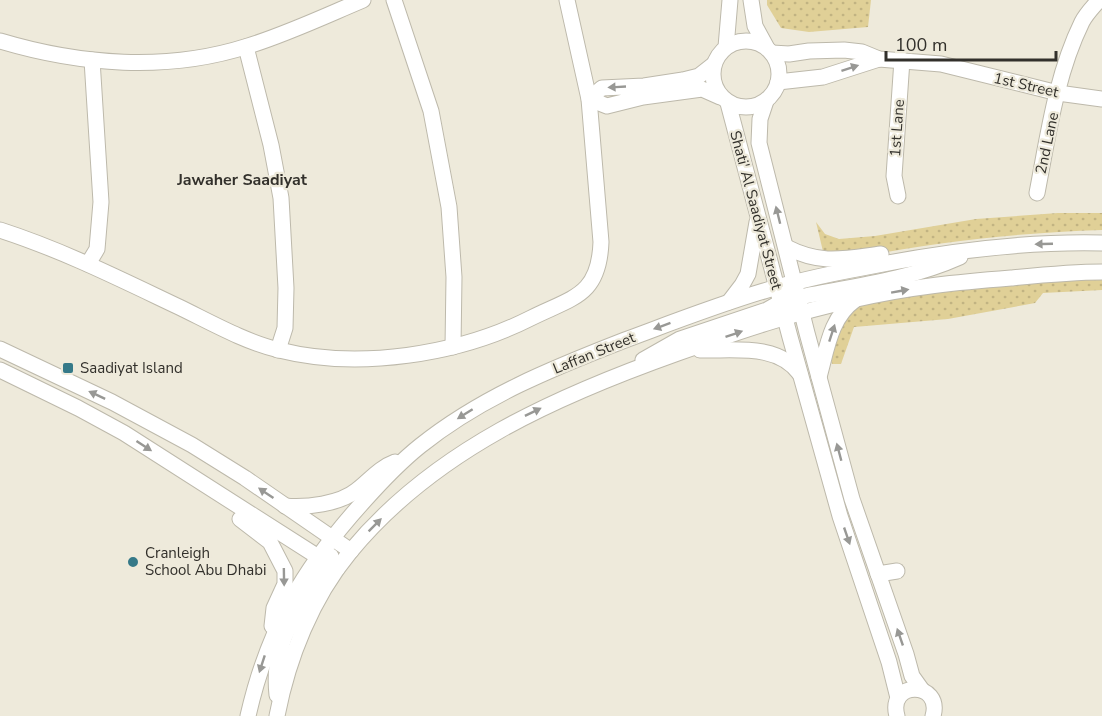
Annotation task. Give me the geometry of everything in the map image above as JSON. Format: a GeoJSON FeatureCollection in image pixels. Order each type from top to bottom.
{"type":"FeatureCollection","features":[{"type":"Feature","properties":{"kind":"street"},"geometry":{"type":"LineString","coordinates":[[0,41],[38,53],[92,60],[139,64],[186,60],[246,47],[363,0]]}},
{"type":"Feature","properties":{"kind":"street"},"geometry":{"type":"LineString","coordinates":[[394,0],[431,111],[449,207],[454,277],[453,347]]}},
{"type":"Feature","properties":{"kind":"street"},"geometry":{"type":"LineString","coordinates":[[0,230],[88,264],[223,328],[278,350],[325,358],[381,358],[453,347],[519,324],[583,291],[597,274],[601,260],[590,99],[567,0]]}},
{"type":"Feature","properties":{"kind":"street"},"geometry":{"type":"LineString","coordinates":[[726,47],[730,0]]}},
{"type":"Feature","properties":{"kind":"street"},"geometry":{"type":"LineString","coordinates":[[590,99],[607,106],[643,97],[702,89],[747,108],[766,101],[774,93],[779,72],[755,26],[751,0]]}},
{"type":"Feature","properties":{"kind":"street","name":"2nd Lane"},"geometry":{"type":"LineString","coordinates":[[1037,193],[1058,93],[1083,21],[1099,0]]}},
{"type":"Feature","properties":{"kind":"street"},"geometry":{"type":"LineString","coordinates":[[724,100],[714,87],[712,76],[713,65],[718,55],[726,47],[736,42],[747,41],[757,43],[769,51]]}},
{"type":"Feature","properties":{"kind":"street"},"geometry":{"type":"LineString","coordinates":[[246,47],[271,145],[281,198],[286,288],[285,328],[278,350]]}},
{"type":"Feature","properties":{"kind":"street","name":"1st Street"},"geometry":{"type":"LineString","coordinates":[[769,51],[789,54],[844,50],[862,52],[879,59],[941,64],[1058,93],[1102,99]]}},
{"type":"Feature","properties":{"kind":"street"},"geometry":{"type":"LineString","coordinates":[[821,51],[823,77]]}},
{"type":"Feature","properties":{"kind":"street","name":"1st Street"},"geometry":{"type":"LineString","coordinates":[[778,82],[823,77],[879,59]]}},
{"type":"Feature","properties":{"kind":"street"},"geometry":{"type":"LineString","coordinates":[[88,264],[97,249],[102,202],[92,60]]}},
{"type":"Feature","properties":{"kind":"street","name":"1st Lane"},"geometry":{"type":"LineString","coordinates":[[898,196],[894,176],[902,60]]}},
{"type":"Feature","properties":{"kind":"street"},"geometry":{"type":"LineString","coordinates":[[590,99],[602,88],[644,86],[683,80],[699,76],[713,65]]}},
{"type":"Feature","properties":{"kind":"street","name":"Shati' Al Saadiyat Street"},"geometry":{"type":"LineString","coordinates":[[724,100],[840,516],[889,662],[898,698],[895,709],[897,716]]}},
{"type":"Feature","properties":{"kind":"street","name":"Shati' Al Saadiyat Street"},"geometry":{"type":"LineString","coordinates":[[766,101],[760,119],[759,143],[852,500],[903,644],[912,676],[934,702],[933,716]]}},
{"type":"Feature","properties":{"kind":"street"},"geometry":{"type":"LineString","coordinates":[[729,302],[748,274],[758,216]]}},
{"type":"Feature","properties":{"kind":"street","name":"Laffan Street"},"geometry":{"type":"LineString","coordinates":[[248,716],[258,676],[282,615],[327,563],[373,491],[431,437],[489,400],[540,375],[598,351],[729,302],[795,282],[894,261],[950,252],[1012,245],[1102,243]]}},
{"type":"Feature","properties":{"kind":"street"},"geometry":{"type":"LineString","coordinates":[[786,246],[807,256],[827,260],[903,253],[950,252]]}},
{"type":"Feature","properties":{"kind":"street"},"geometry":{"type":"LineString","coordinates":[[800,306],[920,272],[975,249]]}},
{"type":"Feature","properties":{"kind":"street","name":"Laffan Street"},"geometry":{"type":"LineString","coordinates":[[278,711],[299,641],[323,590],[327,563],[340,544],[408,495],[442,466],[473,446],[557,400],[800,306],[958,282],[1102,272]]}},
{"type":"Feature","properties":{"kind":"street"},"geometry":{"type":"LineString","coordinates":[[630,371],[653,352],[680,339],[783,311],[795,282]]}},
{"type":"Feature","properties":{"kind":"street"},"geometry":{"type":"LineString","coordinates":[[819,377],[836,321],[846,308],[859,298]]}},
{"type":"Feature","properties":{"kind":"street"},"geometry":{"type":"LineString","coordinates":[[0,349],[168,431],[217,460],[340,544],[354,521],[417,459],[431,437]]}},
{"type":"Feature","properties":{"kind":"street"},"geometry":{"type":"LineString","coordinates":[[688,350],[771,353],[791,364],[801,377]]}},
{"type":"Feature","properties":{"kind":"street"},"geometry":{"type":"LineString","coordinates":[[0,370],[124,433],[327,563]]}},
{"type":"Feature","properties":{"kind":"street"},"geometry":{"type":"LineString","coordinates":[[285,506],[310,506],[350,494],[377,471],[404,460]]}},
{"type":"Feature","properties":{"kind":"street"},"geometry":{"type":"LineString","coordinates":[[226,500],[238,517],[270,542],[284,566],[286,580],[272,614],[273,635]]}},
{"type":"Feature","properties":{"kind":"street"},"geometry":{"type":"LineString","coordinates":[[878,574],[897,572]]}},
{"type":"Feature","properties":{"kind":"street"},"geometry":{"type":"LineString","coordinates":[[898,698],[909,690],[922,690]]}},
{"type":"Feature","properties":{"kind":"shaded area"},"geometry":{"type":"Polygon","coordinates":[[[767,0],[871,0],[868,27],[809,32],[781,28],[767,5],[767,0]]]}},
{"type":"Feature","properties":{"kind":"shaded area"},"geometry":{"type":"Polygon","coordinates":[[[1058,213],[1102,213],[1102,230],[963,241],[826,264],[816,222],[825,234],[839,239],[875,236],[976,219],[1058,213]]]}},
{"type":"Feature","properties":{"kind":"shaded area"},"geometry":{"type":"Polygon","coordinates":[[[1102,277],[1102,290],[1043,293],[1035,303],[948,319],[854,327],[841,364],[832,364],[826,339],[837,311],[918,294],[966,287],[1102,277]]]}},
{"type":"Feature","properties":{"kind":"place","name":"Saadiyat Island"},"geometry":{"type":"Point","coordinates":[68,368]}},
{"type":"Feature","properties":{"kind":"place","name":"Cranleigh School Abu Dhabi"},"geometry":{"type":"Point","coordinates":[133,562]}},
{"type":"Feature","properties":{"kind":"district","name":"Jawaher Saadiyat"},"geometry":{"type":"Point","coordinates":[242,180]}}]}
